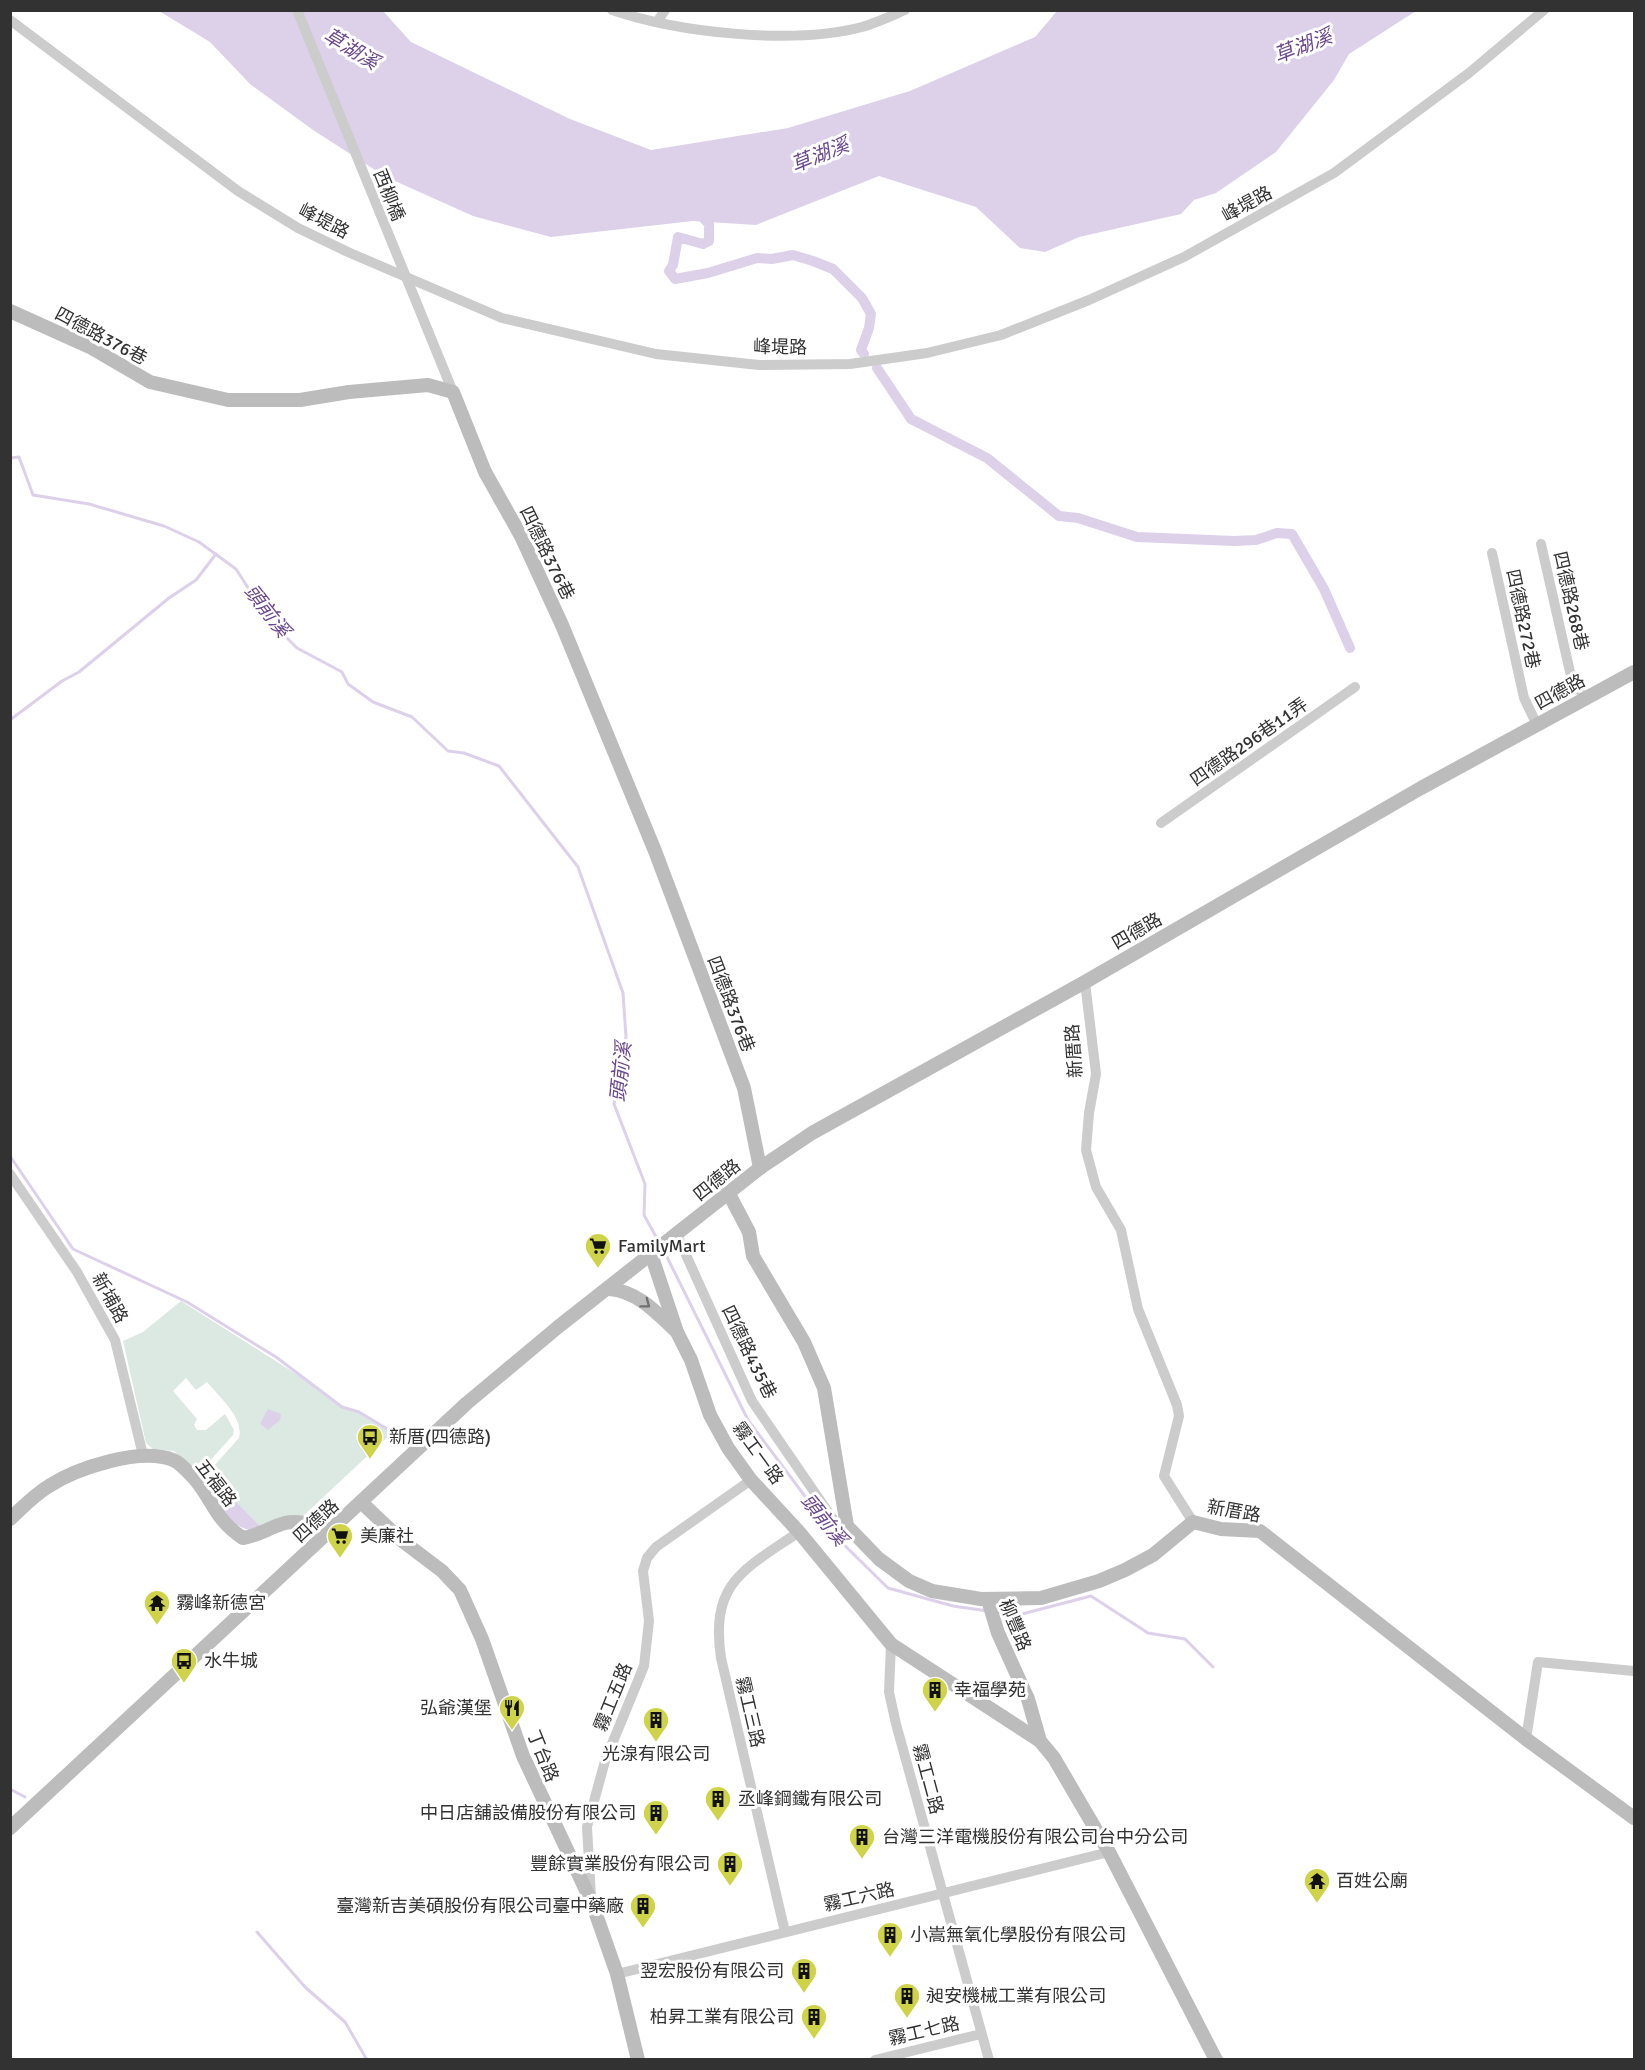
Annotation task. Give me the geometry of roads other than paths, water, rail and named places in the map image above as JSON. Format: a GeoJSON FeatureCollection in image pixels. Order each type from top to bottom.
{"type":"FeatureCollection","features":[{"type":"Feature","properties":{"kind":"street","name":"西柳橋"},"geometry":{"type":"LineString","coordinates":[[297,10],[453,392]]}},
{"type":"Feature","properties":{"kind":"street"},"geometry":{"type":"LineString","coordinates":[[612,10],[657,22],[726,33],[805,35],[861,27],[905,10]]}},
{"type":"Feature","properties":{"kind":"street"},"geometry":{"type":"LineString","coordinates":[[657,22],[665,10]]}},
{"type":"Feature","properties":{"kind":"street","name":"峰堤路"},"geometry":{"type":"LineString","coordinates":[[10,20],[238,191],[298,228],[502,318],[656,354],[771,365],[850,364],[927,353],[1001,335],[1089,300],[1184,257],[1334,173],[1469,73],[1544,10]]}},
{"type":"Feature","properties":{"kind":"street","name":"四德路376巷"},"geometry":{"type":"LineString","coordinates":[[10,311],[90,347],[150,382],[228,400],[300,400],[409,385],[428,385],[453,392],[485,472],[521,536],[562,625],[655,851],[744,1088],[760,1168]]}},
{"type":"Feature","properties":{"kind":"street","name":"四德路268巷"},"geometry":{"type":"LineString","coordinates":[[1541,544],[1570,672],[1585,699]]}},
{"type":"Feature","properties":{"kind":"street","name":"四德路272巷"},"geometry":{"type":"LineString","coordinates":[[1492,553],[1524,698],[1537,725]]}},
{"type":"Feature","properties":{"kind":"street","name":"四德路"},"geometry":{"type":"LineString","coordinates":[[10,1828],[467,1403],[558,1327],[674,1238],[760,1168],[812,1133],[1085,982],[1421,788],[1635,672]]}},
{"type":"Feature","properties":{"kind":"street","name":"四德路296巷11弄"},"geometry":{"type":"LineString","coordinates":[[1161,824],[1355,687]]}},
{"type":"Feature","properties":{"kind":"street","name":"新厝路"},"geometry":{"type":"LineString","coordinates":[[1085,982],[1096,1074],[1089,1113],[1086,1150],[1096,1187],[1121,1230],[1138,1309],[1177,1405],[1179,1416],[1164,1476],[1192,1522],[1221,1529],[1260,1531],[1269,1536],[1526,1739],[1635,1818]]}},
{"type":"Feature","properties":{"kind":"street","name":"新埔路"},"geometry":{"type":"LineString","coordinates":[[10,1174],[77,1272],[115,1340],[143,1455]]}},
{"type":"Feature","properties":{"kind":"street"},"geometry":{"type":"LineString","coordinates":[[729,1194],[749,1232],[753,1256],[804,1342],[824,1388],[847,1526]]}},
{"type":"Feature","properties":{"kind":"street","name":"四德路435巷"},"geometry":{"type":"LineString","coordinates":[[674,1238],[752,1401],[839,1528],[847,1526]]}},
{"type":"Feature","properties":{"kind":"street","name":"霧工一路"},"geometry":{"type":"LineString","coordinates":[[653,1252],[677,1332],[691,1360],[710,1415],[728,1448],[752,1480],[799,1532],[891,1644],[1040,1741]]}},
{"type":"Feature","properties":{"kind":"street"},"geometry":{"type":"LineString","coordinates":[[609,1289],[626,1290],[650,1307],[677,1332]]}},
{"type":"Feature","properties":{"kind":"street","name":"五福路"},"geometry":{"type":"LineString","coordinates":[[10,1519],[37,1494],[71,1473],[143,1455],[174,1460],[193,1476],[213,1510],[232,1531],[243,1538],[257,1536],[285,1523],[296,1522],[333,1530]]}},
{"type":"Feature","properties":{"kind":"street","name":"霧工五路"},"geometry":{"type":"LineString","coordinates":[[592,1904],[588,1827],[605,1761],[644,1666],[649,1621],[643,1571],[647,1558],[656,1547],[752,1480]]}},
{"type":"Feature","properties":{"kind":"street","name":"丁台路"},"geometry":{"type":"LineString","coordinates":[[361,1502],[401,1540],[442,1571],[460,1590],[482,1639],[523,1756],[592,1904],[617,1974],[638,2060]]}},
{"type":"Feature","properties":{"kind":"street"},"geometry":{"type":"LineString","coordinates":[[988,1600],[1041,1598],[1099,1581],[1153,1555],[1192,1522]]}},
{"type":"Feature","properties":{"kind":"street","name":"柳豐路"},"geometry":{"type":"LineString","coordinates":[[847,1526],[879,1559],[909,1581],[932,1591],[988,1600],[998,1633],[1028,1699],[1040,1741],[1054,1758],[1109,1852],[1216,2060]]}},
{"type":"Feature","properties":{"kind":"street","name":"霧工三路"},"geometry":{"type":"LineString","coordinates":[[785,1932],[721,1658],[718,1618],[728,1587],[747,1567],[799,1532]]}},
{"type":"Feature","properties":{"kind":"street","name":"霧工二路"},"geometry":{"type":"LineString","coordinates":[[891,1644],[889,1692],[989,2060]]}},
{"type":"Feature","properties":{"kind":"street"},"geometry":{"type":"LineString","coordinates":[[1526,1739],[1538,1662],[1635,1671]]}},
{"type":"Feature","properties":{"kind":"street","name":"霧工六路"},"geometry":{"type":"LineString","coordinates":[[617,1974],[1109,1852]]}},
{"type":"Feature","properties":{"kind":"street","name":"霧工七路"},"geometry":{"type":"LineString","coordinates":[[875,2060],[981,2034]]}},
{"type":"Feature","properties":{"kind":"water","name":"草湖溪"},"geometry":{"type":"Polygon","coordinates":[[[159,11],[383,11],[411,42],[570,119],[651,150],[788,128],[910,91],[1035,37],[1057,11],[1416,11],[1349,54],[1334,80],[1276,152],[1216,193],[1194,200],[1181,214],[1079,237],[1045,252],[1020,248],[976,207],[879,176],[756,225],[693,221],[551,237],[473,216],[386,177],[313,130],[250,84],[210,42],[159,11]]]}},
{"type":"Feature","properties":{"kind":"water"},"geometry":{"type":"Polygon","coordinates":[[[268,1409],[281,1414],[280,1420],[268,1430],[260,1424],[268,1409]]]}},
{"type":"Feature","properties":{"kind":"water"},"geometry":{"type":"Polygon","coordinates":[[[214,1480],[264,1530],[245,1529],[225,1516],[213,1498],[211,1489],[214,1480]]]}},
{"type":"Feature","properties":{"kind":"waterway"},"geometry":{"type":"LineString","coordinates":[[698,212],[709,224],[709,241],[703,244],[678,237],[673,265],[669,271],[675,279],[708,273],[757,258],[772,259],[793,255],[813,261],[833,269],[862,298],[871,314],[869,328],[861,350],[864,354]]}},
{"type":"Feature","properties":{"kind":"waterway"},"geometry":{"type":"LineString","coordinates":[[877,368],[911,419],[987,458],[1059,516],[1078,518],[1137,537],[1234,541],[1256,540],[1277,533],[1292,534],[1324,589],[1350,648]]}},
{"type":"Feature","properties":{"kind":"waterway","name":"頭前溪"},"geometry":{"type":"LineString","coordinates":[[10,458],[19,457],[33,495],[89,504],[164,526],[199,542],[236,569],[268,619],[297,648],[342,672],[348,684],[373,702],[412,717],[448,751],[464,753],[499,766],[578,867],[623,993],[626,1037],[614,1104],[645,1184],[644,1215],[660,1244]]}},
{"type":"Feature","properties":{"kind":"waterway"},"geometry":{"type":"LineString","coordinates":[[10,720],[62,681],[79,672],[169,598],[196,580],[216,554]]}},
{"type":"Feature","properties":{"kind":"waterway"},"geometry":{"type":"LineString","coordinates":[[10,1156],[73,1249],[187,1302],[276,1357],[342,1407],[359,1412],[389,1430],[408,1446]]}},
{"type":"Feature","properties":{"kind":"waterway","name":"頭前溪"},"geometry":{"type":"LineString","coordinates":[[663,1249],[748,1420],[834,1535],[888,1588],[953,1606],[988,1611]]}},
{"type":"Feature","properties":{"kind":"waterway","name":"頭前溪"},"geometry":{"type":"LineString","coordinates":[[997,1612],[1022,1614],[1091,1596],[1148,1633],[1185,1639],[1213,1667]]}},
{"type":"Feature","properties":{"kind":"waterway"},"geometry":{"type":"LineString","coordinates":[[10,1789],[25,1797]]}},
{"type":"Feature","properties":{"kind":"waterway"},"geometry":{"type":"LineString","coordinates":[[257,1932],[305,1987],[345,2022],[367,2060]]}},
{"type":"Feature","properties":{"kind":"place","name":"FamilyMart"},"geometry":{"type":"Point","coordinates":[598,1269]}},
{"type":"Feature","properties":{"kind":"place","name":"新厝(四德路)"},"geometry":{"type":"Point","coordinates":[370,1460]}},
{"type":"Feature","properties":{"kind":"place","name":"美廉社"},"geometry":{"type":"Point","coordinates":[340,1559]}},
{"type":"Feature","properties":{"kind":"place","name":"霧峰新德宮"},"geometry":{"type":"Point","coordinates":[157,1626]}},
{"type":"Feature","properties":{"kind":"place","name":"水牛城"},"geometry":{"type":"Point","coordinates":[184,1684]}},
{"type":"Feature","properties":{"kind":"place","name":"幸福學苑"},"geometry":{"type":"Point","coordinates":[935,1713]}},
{"type":"Feature","properties":{"kind":"place","name":"弘爺漢堡"},"geometry":{"type":"Point","coordinates":[512,1731]}},
{"type":"Feature","properties":{"kind":"place","name":"光湶有限公司"},"geometry":{"type":"Point","coordinates":[656,1743]}},
{"type":"Feature","properties":{"kind":"place","name":"丞峰鋼鐵有限公司"},"geometry":{"type":"Point","coordinates":[718,1822]}},
{"type":"Feature","properties":{"kind":"place","name":"中日店舖設備股份有限公司"},"geometry":{"type":"Point","coordinates":[656,1836]}},
{"type":"Feature","properties":{"kind":"place","name":"台灣三洋電機股份有限公司台中分公司"},"geometry":{"type":"Point","coordinates":[862,1860]}},
{"type":"Feature","properties":{"kind":"place","name":"豐餘實業股份有限公司"},"geometry":{"type":"Point","coordinates":[730,1887]}},
{"type":"Feature","properties":{"kind":"place","name":"百姓公廟"},"geometry":{"type":"Point","coordinates":[1317,1904]}},
{"type":"Feature","properties":{"kind":"place","name":"臺灣新吉美碩股份有限公司臺中藥廠"},"geometry":{"type":"Point","coordinates":[643,1929]}},
{"type":"Feature","properties":{"kind":"place","name":"小嵩無氧化學股份有限公司"},"geometry":{"type":"Point","coordinates":[890,1958]}},
{"type":"Feature","properties":{"kind":"place","name":"翌宏股份有限公司"},"geometry":{"type":"Point","coordinates":[804,1994]}},
{"type":"Feature","properties":{"kind":"place","name":"昶安機械工業有限公司"},"geometry":{"type":"Point","coordinates":[907,2019]}},
{"type":"Feature","properties":{"kind":"place","name":"柏昇工業有限公司"},"geometry":{"type":"Point","coordinates":[814,2040]}}]}
